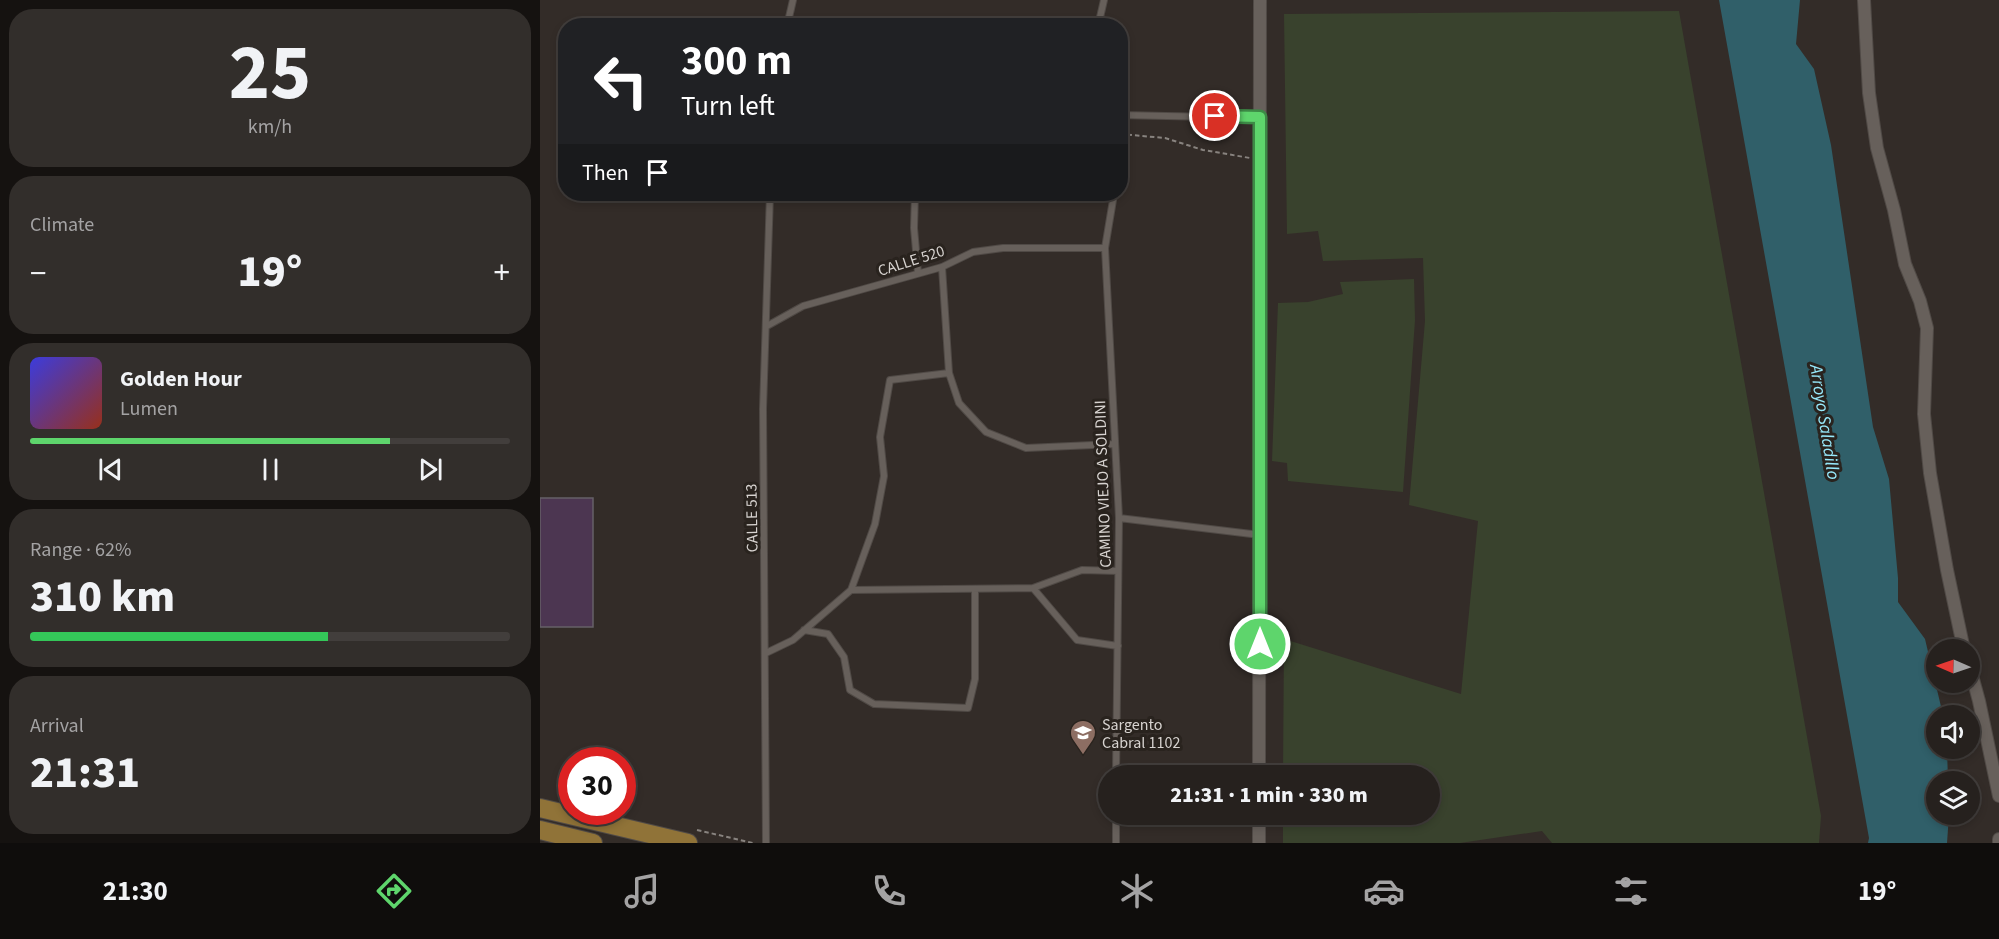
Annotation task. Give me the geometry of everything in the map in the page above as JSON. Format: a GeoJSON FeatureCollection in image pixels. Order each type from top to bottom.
{"type":"FeatureCollection","features":[{"type":"Feature","properties":{"kind":"main road"},"geometry":{"type":"LineString","coordinates":[[540,808],[688,843]]}},
{"type":"Feature","properties":{"kind":"main road"},"geometry":{"type":"LineString","coordinates":[[540,830],[593,843]]}},
{"type":"Feature","properties":{"kind":"street"},"geometry":{"type":"LineString","coordinates":[[1259,765],[1260,0]]}},
{"type":"Feature","properties":{"kind":"street"},"geometry":{"type":"LineString","coordinates":[[1864,0],[1869,93],[1877,148],[1894,210],[1905,264],[1920,301],[1927,328],[1924,414],[1930,473],[1962,639]]}},
{"type":"Feature","properties":{"kind":"street"},"geometry":{"type":"LineString","coordinates":[[1977,693],[1999,796]]}},
{"type":"Feature","properties":{"kind":"street"},"geometry":{"type":"LineString","coordinates":[[1259,825],[1259,843]]}},
{"type":"Feature","properties":{"kind":"lane"},"geometry":{"type":"LineString","coordinates":[[789,18],[793,0]]}},
{"type":"Feature","properties":{"kind":"lane"},"geometry":{"type":"LineString","coordinates":[[1100,18],[1104,0]]}},
{"type":"Feature","properties":{"kind":"lane"},"geometry":{"type":"LineString","coordinates":[[1128,115],[1260,117]]}},
{"type":"Feature","properties":{"kind":"lane","name":"CALLE 513"},"geometry":{"type":"LineString","coordinates":[[766,843],[763,409],[770,201]]}},
{"type":"Feature","properties":{"kind":"lane"},"geometry":{"type":"LineString","coordinates":[[915,201],[914,228],[918,273]]}},
{"type":"Feature","properties":{"kind":"lane","name":"CAMINO VIEJO A SOLDINI"},"geometry":{"type":"LineString","coordinates":[[1113,201],[1105,248],[1119,518],[1116,765]]}},
{"type":"Feature","properties":{"kind":"lane","name":"CALLE 520"},"geometry":{"type":"LineString","coordinates":[[766,326],[803,306],[942,267],[973,252],[1003,248],[1105,248]]}},
{"type":"Feature","properties":{"kind":"lane"},"geometry":{"type":"LineString","coordinates":[[942,267],[949,373],[959,403],[987,432],[1026,448],[1115,444]]}},
{"type":"Feature","properties":{"kind":"lane"},"geometry":{"type":"LineString","coordinates":[[766,653],[792,640],[851,590],[875,524],[884,476],[880,437],[890,380],[949,373]]}},
{"type":"Feature","properties":{"kind":"lane"},"geometry":{"type":"LineString","coordinates":[[1119,518],[1260,534]]}},
{"type":"Feature","properties":{"kind":"lane"},"geometry":{"type":"LineString","coordinates":[[851,590],[1033,588],[1082,570],[1118,571]]}},
{"type":"Feature","properties":{"kind":"lane"},"geometry":{"type":"LineString","coordinates":[[1033,588],[1077,640],[1118,646]]}},
{"type":"Feature","properties":{"kind":"lane"},"geometry":{"type":"LineString","coordinates":[[804,630],[828,634],[844,657],[850,690],[874,704],[968,708],[975,679],[975,589]]}},
{"type":"Feature","properties":{"kind":"lane"},"geometry":{"type":"LineString","coordinates":[[1116,825],[1116,843]]}},
{"type":"Feature","properties":{"kind":"path"},"geometry":{"type":"LineString","coordinates":[[1128,135],[1165,138],[1203,150],[1260,160]]}},
{"type":"Feature","properties":{"kind":"green space"},"geometry":{"type":"Polygon","coordinates":[[[1679,11],[1821,816],[1819,843],[1552,843],[1542,831],[1460,843],[1283,843],[1283,825],[1440,825],[1440,765],[1283,765],[1284,639],[1461,694],[1478,521],[1409,505],[1425,321],[1423,258],[1323,261],[1318,231],[1287,234],[1284,14],[1679,11]]]}},
{"type":"Feature","properties":{"kind":"green space"},"geometry":{"type":"Polygon","coordinates":[[[1414,279],[1415,320],[1403,492],[1288,481],[1287,463],[1272,461],[1278,303],[1308,302],[1343,294],[1340,282],[1414,279]]]}},
{"type":"Feature","properties":{"kind":"water","name":"Arroyo Saladillo"},"geometry":{"type":"Polygon","coordinates":[[[1719,0],[1800,0],[1796,44],[1814,69],[1831,145],[1873,427],[1889,479],[1898,602],[1925,639],[1926,693],[1938,693],[1941,705],[1926,705],[1926,759],[1947,759],[1948,771],[1926,771],[1926,825],[1948,825],[1947,843],[1868,843],[1869,838],[1719,0]]]}},
{"type":"Feature","properties":{"kind":"building"},"geometry":{"type":"Polygon","coordinates":[[[540,498],[593,498],[593,627],[540,627],[540,498]]]}},
{"type":"Feature","properties":{"kind":"place","name":"Sargento Cabral 1102"},"geometry":{"type":"Point","coordinates":[1083,756]}},
{"type":"Feature","properties":{"kind":"route"},"geometry":{"type":"LineString","coordinates":[[1215,116],[1260,117],[1260,644]]}}]}
